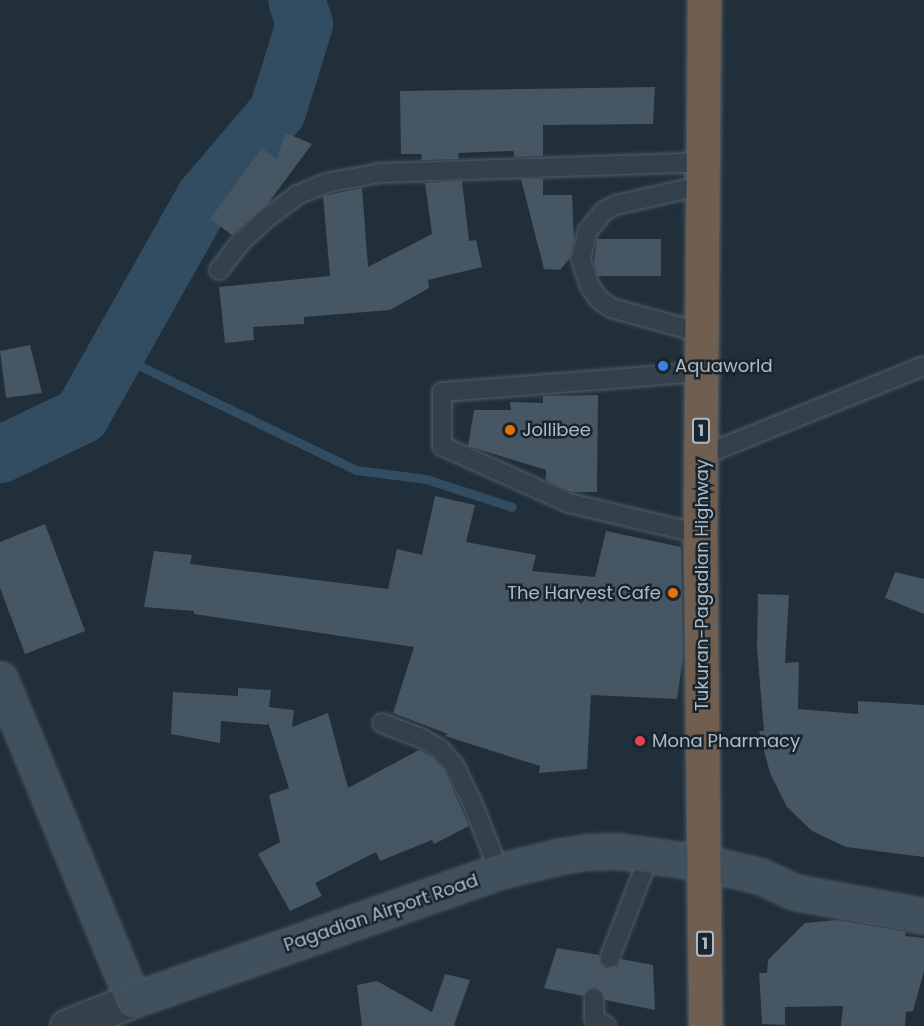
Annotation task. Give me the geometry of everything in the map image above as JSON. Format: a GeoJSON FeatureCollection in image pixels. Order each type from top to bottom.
{"type":"FeatureCollection","features":[{"type":"Feature","properties":{"kind":"highway","name":"Tukuran-Pagadian Highway"},"geometry":{"type":"LineString","coordinates":[[704,0],[700,534],[705,1026]]}},
{"type":"Feature","properties":{"kind":"street"},"geometry":{"type":"LineString","coordinates":[[0,679],[133,1000]]}},
{"type":"Feature","properties":{"kind":"street","name":"Pagadian Airport Road"},"geometry":{"type":"LineString","coordinates":[[67,1026],[133,1000],[499,871],[587,852],[617,851],[650,854],[705,863],[760,876],[794,892],[920,906]]}},
{"type":"Feature","properties":{"kind":"lane"},"geometry":{"type":"LineString","coordinates":[[219,270],[241,242],[267,218],[297,195],[326,183],[380,173],[704,173]]}},
{"type":"Feature","properties":{"kind":"lane"},"geometry":{"type":"LineString","coordinates":[[702,333],[611,308],[599,300],[590,287],[581,259],[587,232],[604,211],[704,173]]}},
{"type":"Feature","properties":{"kind":"lane"},"geometry":{"type":"LineString","coordinates":[[701,456],[924,366]]}},
{"type":"Feature","properties":{"kind":"lane"},"geometry":{"type":"LineString","coordinates":[[700,534],[569,503],[442,446],[442,392],[702,372]]}},
{"type":"Feature","properties":{"kind":"lane"},"geometry":{"type":"LineString","coordinates":[[382,723],[421,738],[440,749],[454,765],[472,802],[499,871]]}},
{"type":"Feature","properties":{"kind":"lane"},"geometry":{"type":"LineString","coordinates":[[610,957],[650,854]]}},
{"type":"Feature","properties":{"kind":"lane"},"geometry":{"type":"LineString","coordinates":[[594,998],[594,1019],[606,1026]]}},
{"type":"Feature","properties":{"kind":"building"},"geometry":{"type":"Polygon","coordinates":[[[655,87],[653,124],[543,125],[543,156],[515,157],[513,151],[458,153],[459,159],[422,160],[421,154],[401,154],[400,91],[655,87]]]}},
{"type":"Feature","properties":{"kind":"building"},"geometry":{"type":"Polygon","coordinates":[[[286,133],[312,144],[269,202],[232,235],[210,219],[262,148],[276,159],[286,133]]]}},
{"type":"Feature","properties":{"kind":"building"},"geometry":{"type":"Polygon","coordinates":[[[521,179],[543,179],[543,195],[572,195],[574,239],[570,258],[560,270],[544,269],[521,179]]]}},
{"type":"Feature","properties":{"kind":"building"},"geometry":{"type":"Polygon","coordinates":[[[462,181],[469,241],[476,240],[482,267],[428,280],[429,288],[390,310],[304,317],[304,324],[253,327],[254,340],[225,343],[219,287],[330,276],[323,196],[362,188],[368,267],[432,234],[425,183],[462,181]]]}},
{"type":"Feature","properties":{"kind":"building"},"geometry":{"type":"Polygon","coordinates":[[[597,239],[661,239],[661,276],[598,276],[594,263],[597,239]]]}},
{"type":"Feature","properties":{"kind":"building"},"geometry":{"type":"Polygon","coordinates":[[[30,345],[42,393],[6,398],[0,351],[30,345]]]}},
{"type":"Feature","properties":{"kind":"building"},"geometry":{"type":"Polygon","coordinates":[[[598,395],[597,492],[571,492],[546,480],[546,470],[468,446],[474,410],[511,410],[510,402],[543,403],[543,396],[598,395]]]}},
{"type":"Feature","properties":{"kind":"building"},"geometry":{"type":"Polygon","coordinates":[[[435,496],[475,505],[466,542],[536,555],[532,571],[595,577],[606,531],[681,547],[683,658],[677,699],[591,695],[587,769],[539,773],[540,766],[445,736],[448,734],[393,713],[414,647],[194,614],[194,611],[144,607],[154,551],[192,555],[190,564],[388,589],[397,549],[422,555],[435,496]]]}},
{"type":"Feature","properties":{"kind":"building"},"geometry":{"type":"Polygon","coordinates":[[[45,524],[85,631],[25,654],[0,588],[0,542],[45,524]]]}},
{"type":"Feature","properties":{"kind":"building"},"geometry":{"type":"Polygon","coordinates":[[[895,572],[924,579],[924,614],[885,598],[895,572]]]}},
{"type":"Feature","properties":{"kind":"building"},"geometry":{"type":"Polygon","coordinates":[[[758,594],[789,595],[785,663],[799,662],[798,709],[858,714],[858,701],[924,705],[924,857],[846,847],[812,831],[787,807],[770,773],[759,731],[764,731],[757,648],[758,594]]]}},
{"type":"Feature","properties":{"kind":"building"},"geometry":{"type":"Polygon","coordinates":[[[238,688],[271,690],[269,707],[294,710],[292,727],[328,713],[348,788],[419,750],[433,758],[445,771],[469,826],[434,844],[432,840],[380,861],[376,852],[315,883],[322,896],[290,911],[258,854],[280,842],[269,795],[289,788],[268,722],[268,725],[221,721],[220,743],[171,734],[173,692],[238,696],[238,688]]]}},
{"type":"Feature","properties":{"kind":"building"},"geometry":{"type":"Polygon","coordinates":[[[837,920],[906,932],[905,936],[924,938],[924,971],[913,1011],[906,1012],[905,1026],[841,1026],[843,1006],[785,1007],[785,1025],[762,1024],[759,973],[767,973],[768,960],[805,923],[837,920]]]}},
{"type":"Feature","properties":{"kind":"building"},"geometry":{"type":"Polygon","coordinates":[[[557,948],[599,955],[601,964],[606,968],[617,966],[621,959],[653,965],[655,1010],[605,1000],[603,992],[595,987],[588,989],[583,996],[544,988],[557,948]]]}},
{"type":"Feature","properties":{"kind":"building"},"geometry":{"type":"Polygon","coordinates":[[[445,974],[470,980],[454,1025],[456,1026],[362,1026],[357,985],[377,981],[432,1012],[445,974]]]}},
{"type":"Feature","properties":{"kind":"waterway"},"geometry":{"type":"LineString","coordinates":[[0,454],[81,415],[204,197],[277,111],[304,24],[296,0]]}},
{"type":"Feature","properties":{"kind":"waterway"},"geometry":{"type":"LineString","coordinates":[[115,354],[356,470],[426,479],[512,507]]}},
{"type":"Feature","properties":{"kind":"place","name":"Aquaworld"},"geometry":{"type":"Point","coordinates":[663,366]}},
{"type":"Feature","properties":{"kind":"place","name":"Jollibee"},"geometry":{"type":"Point","coordinates":[510,430]}},
{"type":"Feature","properties":{"kind":"place","name":"The Harvest Cafe"},"geometry":{"type":"Point","coordinates":[673,593]}},
{"type":"Feature","properties":{"kind":"place","name":"Mona Pharmacy"},"geometry":{"type":"Point","coordinates":[640,741]}}]}
